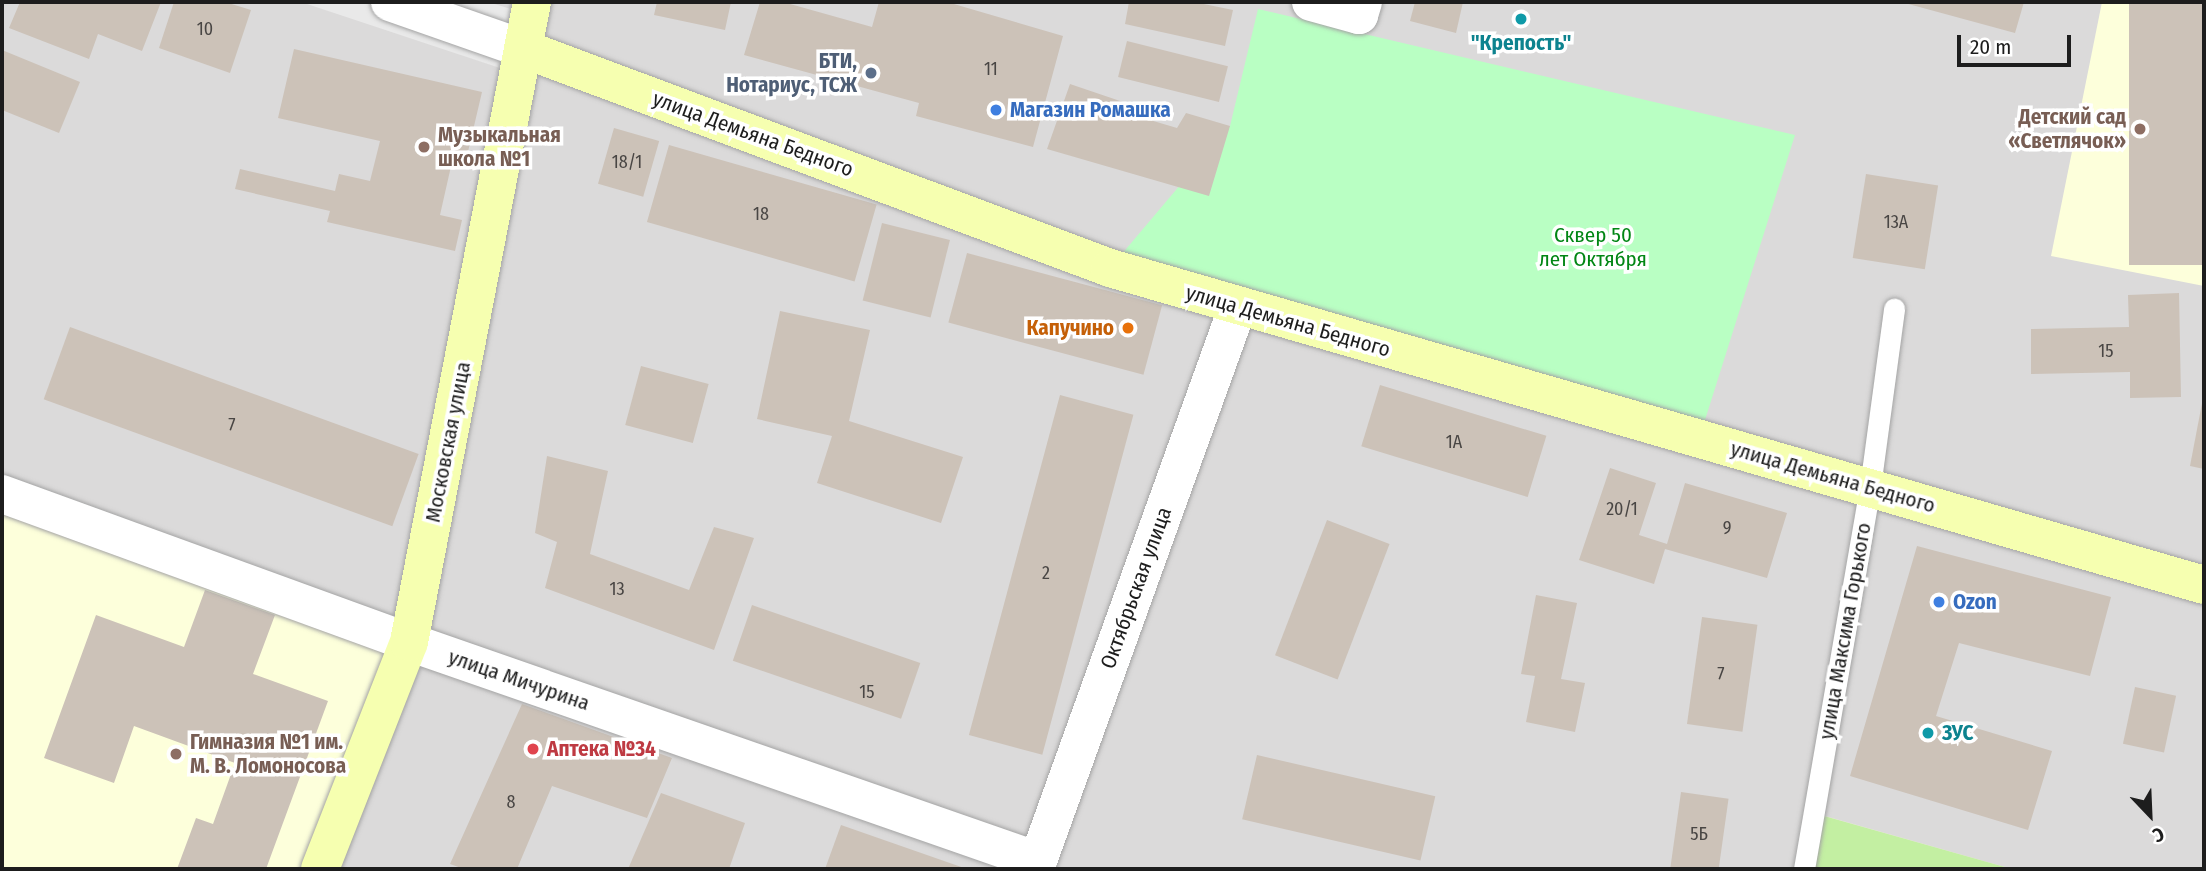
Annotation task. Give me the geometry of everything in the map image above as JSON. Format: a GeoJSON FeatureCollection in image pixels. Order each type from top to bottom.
{"type":"FeatureCollection","features":[{"type":"Feature","properties":{"kind":"street","name":"улица Демьяна Бедного"},"geometry":{"type":"LineString","coordinates":[[390,2],[524,49],[1097,263],[2204,585]]}},
{"type":"Feature","properties":{"kind":"street","name":"Московская улица"},"geometry":{"type":"LineString","coordinates":[[320,869],[409,642],[532,2]]}},
{"type":"Feature","properties":{"kind":"street"},"geometry":{"type":"LineString","coordinates":[[1311,2],[1359,15],[1363,2]]}},
{"type":"Feature","properties":{"kind":"street","name":"Октябрьская улица"},"geometry":{"type":"LineString","coordinates":[[1037,865],[1238,306]]}},
{"type":"Feature","properties":{"kind":"street","name":"улица Мичурина"},"geometry":{"type":"LineString","coordinates":[[2,494],[1037,865]]}},
{"type":"Feature","properties":{"kind":"lane","name":"улица Максима Горького"},"geometry":{"type":"LineString","coordinates":[[1804,869],[1870,487],[1894,309]]}},
{"type":"Feature","properties":{"kind":"shaded area"},"geometry":{"type":"Polygon","coordinates":[[[2,2],[2204,2],[2204,869],[2012,869],[1811,812],[1798,869],[323,869],[2,495],[2,2]]]}},
{"type":"Feature","properties":{"kind":"shaded area"},"geometry":{"type":"Polygon","coordinates":[[[301,2],[488,2],[517,11],[506,70],[301,2]]]}},
{"type":"Feature","properties":{"kind":"shaded area","name":"Детский сад «Светлячок»"},"geometry":{"type":"Polygon","coordinates":[[[2102,2],[2204,2],[2204,286],[2051,256],[2102,2]]]}},
{"type":"Feature","properties":{"kind":"shaded area","name":"Гимназия №1 им. М. В. Ломоносова"},"geometry":{"type":"Polygon","coordinates":[[[2,507],[391,638],[311,869],[2,869],[2,507]]]}},
{"type":"Feature","properties":{"kind":"green space","name":"Сквер 50 лет Октября"},"geometry":{"type":"Polygon","coordinates":[[[1258,9],[1795,135],[1699,439],[1110,268],[1230,126],[1258,9]]]}},
{"type":"Feature","properties":{"kind":"green space"},"geometry":{"type":"Polygon","coordinates":[[[1810,812],[2012,869],[1801,869],[1810,812]]]}},
{"type":"Feature","properties":{"kind":"building"},"geometry":{"type":"Polygon","coordinates":[[[20,2],[161,2],[142,51],[98,34],[89,59],[9,28],[20,2]]]}},
{"type":"Feature","properties":{"kind":"building"},"geometry":{"type":"Polygon","coordinates":[[[174,2],[225,2],[251,10],[230,73],[159,48],[174,2]]]}},
{"type":"Feature","properties":{"kind":"building"},"geometry":{"type":"Polygon","coordinates":[[[657,2],[731,2],[725,30],[654,15],[657,2]]]}},
{"type":"Feature","properties":{"kind":"building"},"geometry":{"type":"Polygon","coordinates":[[[760,2],[783,2],[872,27],[879,2],[947,2],[1063,36],[1033,147],[916,116],[919,103],[744,55],[760,2]]]}},
{"type":"Feature","properties":{"kind":"building"},"geometry":{"type":"Polygon","coordinates":[[[1129,2],[1194,2],[1233,10],[1225,46],[1125,24],[1129,2]]]}},
{"type":"Feature","properties":{"kind":"building"},"geometry":{"type":"Polygon","coordinates":[[[1415,2],[1463,2],[1456,33],[1410,21],[1415,2]]]}},
{"type":"Feature","properties":{"kind":"building"},"geometry":{"type":"Polygon","coordinates":[[[1901,2],[2024,2],[2015,33],[1901,2]]]}},
{"type":"Feature","properties":{"kind":"building"},"geometry":{"type":"Polygon","coordinates":[[[2129,2],[2202,2],[2202,265],[2129,265],[2129,2]]]}},
{"type":"Feature","properties":{"kind":"building"},"geometry":{"type":"Polygon","coordinates":[[[1127,41],[1228,66],[1219,102],[1118,77],[1127,41]]]}},
{"type":"Feature","properties":{"kind":"building","name":"Музыкальная школа №1"},"geometry":{"type":"Polygon","coordinates":[[[294,49],[482,92],[467,156],[454,153],[440,215],[462,220],[455,251],[327,222],[330,211],[235,189],[240,169],[335,191],[339,174],[370,181],[380,141],[278,118],[294,49]]]}},
{"type":"Feature","properties":{"kind":"building"},"geometry":{"type":"Polygon","coordinates":[[[2,50],[80,82],[59,133],[2,110],[2,50]]]}},
{"type":"Feature","properties":{"kind":"building"},"geometry":{"type":"Polygon","coordinates":[[[1070,84],[1126,103],[1123,112],[1177,128],[1186,113],[1230,126],[1209,196],[1047,149],[1070,84]]]}},
{"type":"Feature","properties":{"kind":"building"},"geometry":{"type":"Polygon","coordinates":[[[614,128],[659,141],[643,197],[598,184],[614,128]]]}},
{"type":"Feature","properties":{"kind":"building"},"geometry":{"type":"Polygon","coordinates":[[[669,145],[877,205],[855,281],[647,222],[669,145]]]}},
{"type":"Feature","properties":{"kind":"building"},"geometry":{"type":"Polygon","coordinates":[[[1866,174],[1938,185],[1925,269],[1853,258],[1866,174]]]}},
{"type":"Feature","properties":{"kind":"building"},"geometry":{"type":"Polygon","coordinates":[[[882,223],[950,240],[931,318],[863,301],[882,223]]]}},
{"type":"Feature","properties":{"kind":"building"},"geometry":{"type":"Polygon","coordinates":[[[967,253],[1162,305],[1143,375],[948,323],[967,253]]]}},
{"type":"Feature","properties":{"kind":"building"},"geometry":{"type":"Polygon","coordinates":[[[2179,293],[2181,397],[2130,398],[2130,372],[2031,374],[2031,329],[2129,327],[2128,295],[2179,293]]]}},
{"type":"Feature","properties":{"kind":"building"},"geometry":{"type":"Polygon","coordinates":[[[780,311],[870,330],[849,421],[963,457],[941,523],[817,483],[832,436],[757,419],[780,311]]]}},
{"type":"Feature","properties":{"kind":"building"},"geometry":{"type":"Polygon","coordinates":[[[70,327],[419,454],[392,526],[44,399],[70,327]]]}},
{"type":"Feature","properties":{"kind":"building"},"geometry":{"type":"Polygon","coordinates":[[[641,366],[709,384],[693,443],[625,425],[641,366]]]}},
{"type":"Feature","properties":{"kind":"building"},"geometry":{"type":"Polygon","coordinates":[[[1380,385],[1546,436],[1528,497],[1361,446],[1380,385]]]}},
{"type":"Feature","properties":{"kind":"building"},"geometry":{"type":"Polygon","coordinates":[[[1060,395],[1133,415],[1042,755],[969,735],[1060,395]]]}},
{"type":"Feature","properties":{"kind":"building"},"geometry":{"type":"Polygon","coordinates":[[[2204,398],[2204,469],[2190,466],[2204,398]]]}},
{"type":"Feature","properties":{"kind":"building"},"geometry":{"type":"Polygon","coordinates":[[[547,456],[608,471],[590,554],[689,590],[714,527],[754,538],[714,650],[545,588],[557,542],[535,533],[547,456]]]}},
{"type":"Feature","properties":{"kind":"building"},"geometry":{"type":"Polygon","coordinates":[[[1610,468],[1656,483],[1639,535],[1667,544],[1685,483],[1787,513],[1767,578],[1665,549],[1654,584],[1579,560],[1610,468]]]}},
{"type":"Feature","properties":{"kind":"building"},"geometry":{"type":"Polygon","coordinates":[[[1327,520],[1390,544],[1338,679],[1275,655],[1327,520]]]}},
{"type":"Feature","properties":{"kind":"building"},"geometry":{"type":"Polygon","coordinates":[[[1917,546],[2111,597],[2090,676],[1959,643],[1936,716],[2052,751],[2028,830],[1850,776],[1917,546]]]}},
{"type":"Feature","properties":{"kind":"building"},"geometry":{"type":"Polygon","coordinates":[[[205,590],[275,615],[253,674],[328,701],[266,869],[177,869],[196,818],[213,824],[235,763],[134,726],[114,783],[44,758],[96,615],[184,647],[205,590]]]}},
{"type":"Feature","properties":{"kind":"building"},"geometry":{"type":"Polygon","coordinates":[[[1536,595],[1577,603],[1561,679],[1585,683],[1575,732],[1526,722],[1535,676],[1521,674],[1536,595]]]}},
{"type":"Feature","properties":{"kind":"building"},"geometry":{"type":"Polygon","coordinates":[[[752,605],[920,663],[901,719],[733,661],[752,605]]]}},
{"type":"Feature","properties":{"kind":"building"},"geometry":{"type":"Polygon","coordinates":[[[1702,617],[1757,625],[1742,732],[1687,724],[1702,617]]]}},
{"type":"Feature","properties":{"kind":"building"},"geometry":{"type":"Polygon","coordinates":[[[2135,687],[2176,696],[2164,752],[2123,744],[2135,687]]]}},
{"type":"Feature","properties":{"kind":"building"},"geometry":{"type":"Polygon","coordinates":[[[522,704],[672,758],[647,818],[552,786],[517,869],[464,869],[450,864],[522,704]]]}},
{"type":"Feature","properties":{"kind":"building"},"geometry":{"type":"Polygon","coordinates":[[[1257,755],[1435,796],[1420,860],[1242,819],[1257,755]]]}},
{"type":"Feature","properties":{"kind":"building"},"geometry":{"type":"Polygon","coordinates":[[[1681,792],[1729,799],[1719,869],[1670,869],[1681,792]]]}},
{"type":"Feature","properties":{"kind":"building"},"geometry":{"type":"Polygon","coordinates":[[[661,793],[745,823],[729,869],[628,869],[661,793]]]}},
{"type":"Feature","properties":{"kind":"building"},"geometry":{"type":"Polygon","coordinates":[[[841,825],[967,869],[825,869],[841,825]]]}},
{"type":"Feature","properties":{"kind":"place","name":"\"Крепость\""},"geometry":{"type":"Point","coordinates":[1521,19]}},
{"type":"Feature","properties":{"kind":"place","name":"БТИ, Нотариус, ТСЖ"},"geometry":{"type":"Point","coordinates":[871,73]}},
{"type":"Feature","properties":{"kind":"place","name":"Магазин Ромашка"},"geometry":{"type":"Point","coordinates":[996,110]}},
{"type":"Feature","properties":{"kind":"place","name":"Детский сад «Светлячок»"},"geometry":{"type":"Point","coordinates":[2140,129]}},
{"type":"Feature","properties":{"kind":"place","name":"Музыкальная школа №1"},"geometry":{"type":"Point","coordinates":[424,147]}},
{"type":"Feature","properties":{"kind":"place","name":"Капучино"},"geometry":{"type":"Point","coordinates":[1128,328]}},
{"type":"Feature","properties":{"kind":"place","name":"Ozon"},"geometry":{"type":"Point","coordinates":[1939,602]}},
{"type":"Feature","properties":{"kind":"place","name":"ЗУС"},"geometry":{"type":"Point","coordinates":[1928,733]}},
{"type":"Feature","properties":{"kind":"place","name":"Аптека №34"},"geometry":{"type":"Point","coordinates":[533,749]}},
{"type":"Feature","properties":{"kind":"place","name":"Гимназия №1 им. М. В. Ломоносова"},"geometry":{"type":"Point","coordinates":[176,754]}}]}
